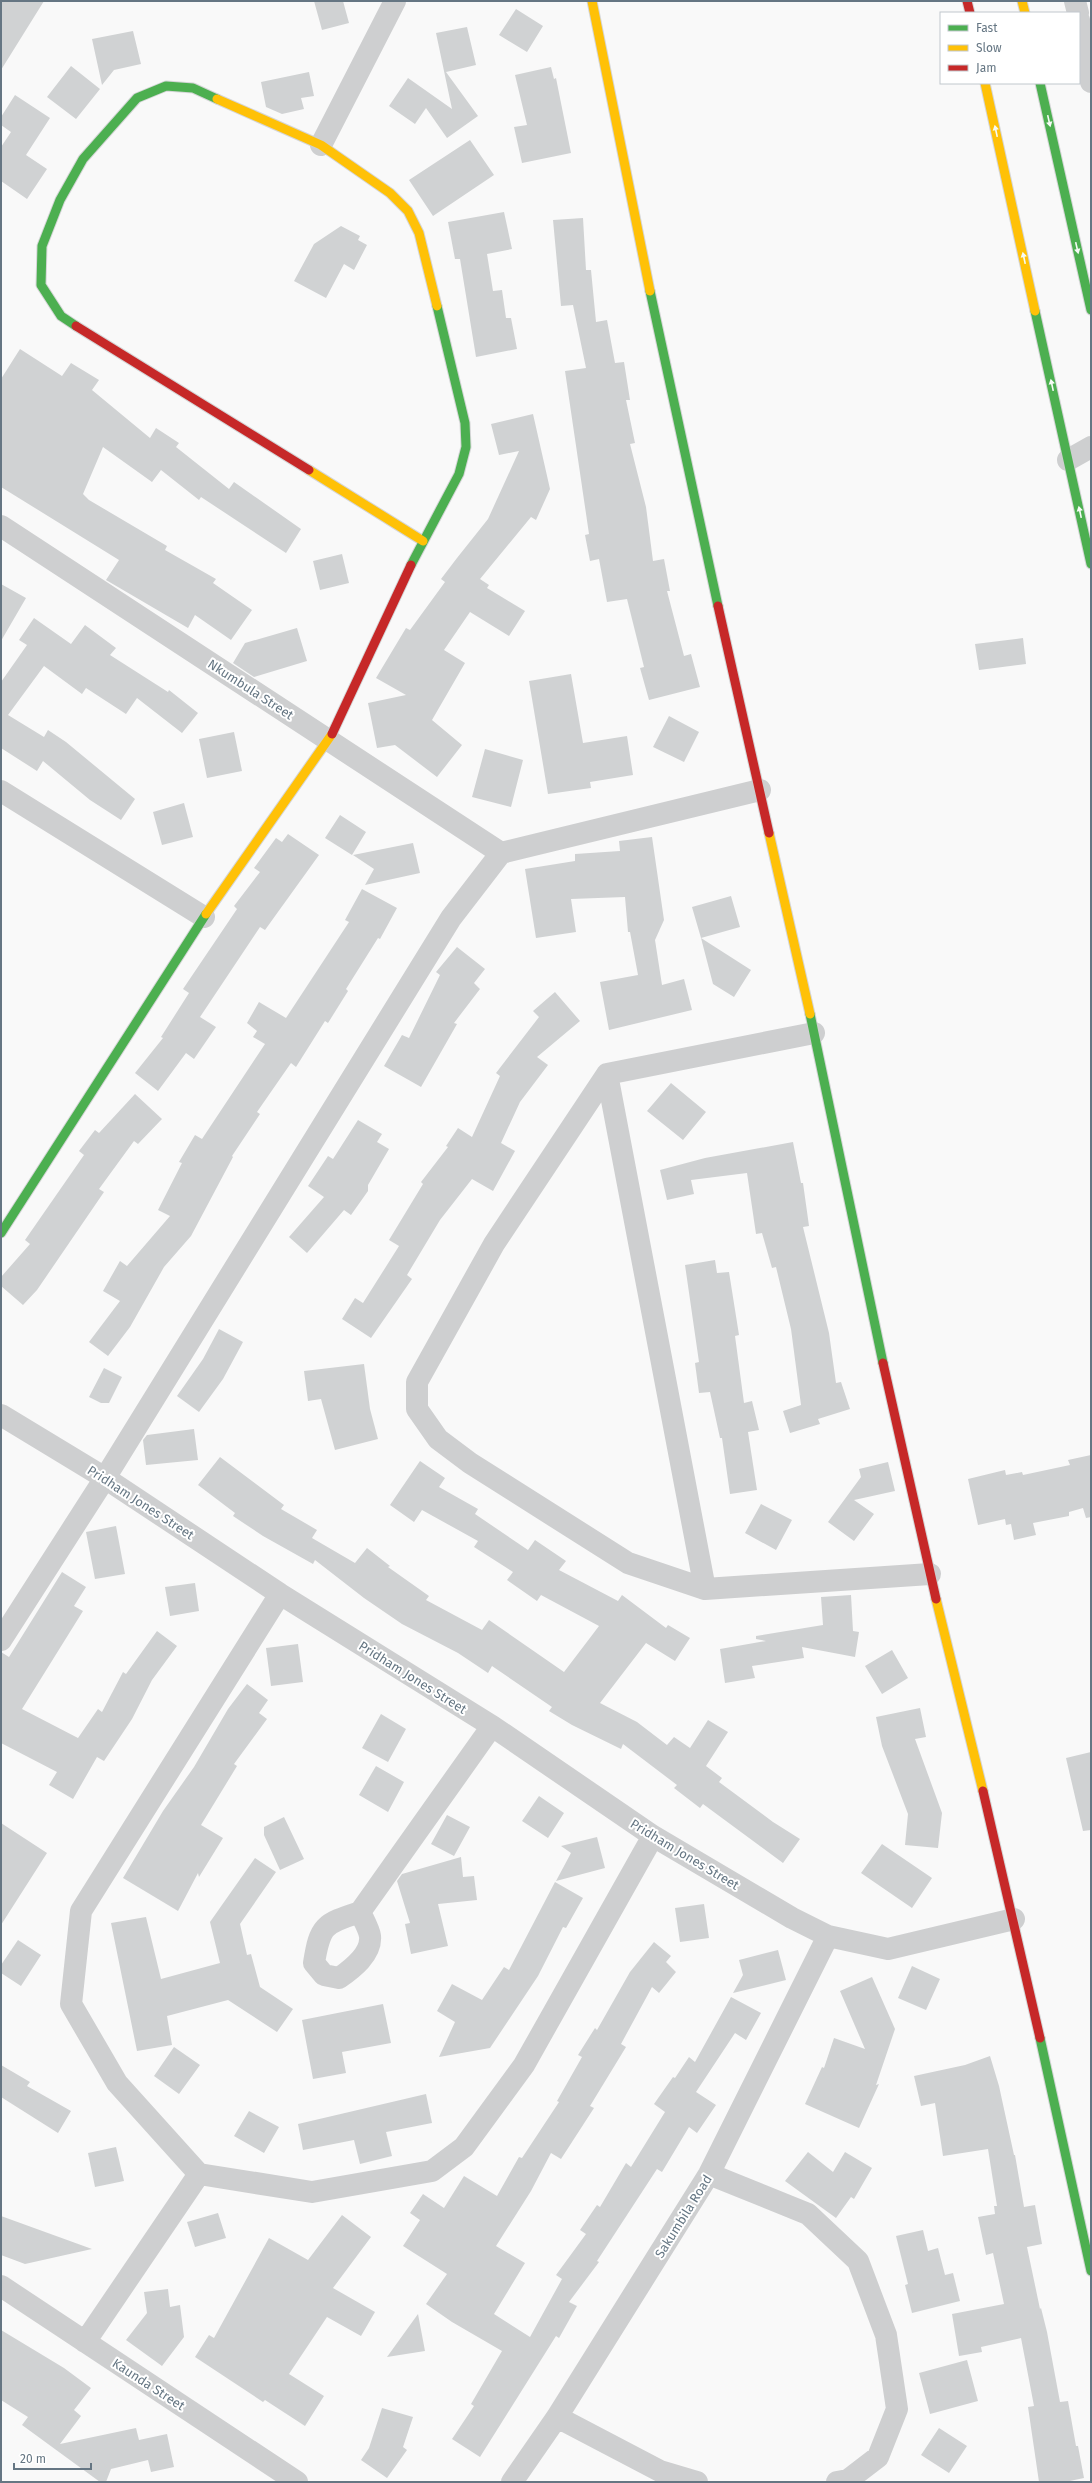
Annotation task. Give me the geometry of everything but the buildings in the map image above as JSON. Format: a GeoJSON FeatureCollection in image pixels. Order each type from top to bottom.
{"type":"FeatureCollection","features":[{"type":"Feature","properties":{"kind":"main road"},"geometry":{"type":"LineString","coordinates":[[592,1],[668,383],[814,1032],[867,1291],[930,1574],[1014,1919],[1091,2271]]}},
{"type":"Feature","properties":{"kind":"main road"},"geometry":{"type":"LineString","coordinates":[[967,1],[970,12]]}},
{"type":"Feature","properties":{"kind":"main road"},"geometry":{"type":"LineString","coordinates":[[1022,1],[1025,12]]}},
{"type":"Feature","properties":{"kind":"main road"},"geometry":{"type":"LineString","coordinates":[[985,84],[1091,564]]}},
{"type":"Feature","properties":{"kind":"main road"},"geometry":{"type":"LineString","coordinates":[[1040,84],[1091,310]]}},
{"type":"Feature","properties":{"kind":"main road"},"geometry":{"type":"LineString","coordinates":[[1,1233],[204,917],[329,741],[423,541],[459,474],[466,446],[465,423],[419,233],[408,211],[390,193],[322,145],[193,88],[166,86],[137,98],[84,159],[60,200],[42,246],[41,285],[61,316],[423,541]]}},
{"type":"Feature","properties":{"kind":"street"},"geometry":{"type":"LineString","coordinates":[[322,145],[395,1]]}},
{"type":"Feature","properties":{"kind":"street"},"geometry":{"type":"LineString","coordinates":[[1075,1],[1078,12]]}},
{"type":"Feature","properties":{"kind":"street"},"geometry":{"type":"LineString","coordinates":[[1080,25],[1091,82]]}},
{"type":"Feature","properties":{"kind":"street"},"geometry":{"type":"LineString","coordinates":[[1068,460],[1091,447]]}},
{"type":"Feature","properties":{"kind":"street","name":"Nkumbula Street"},"geometry":{"type":"LineString","coordinates":[[1,526],[501,853]]}},
{"type":"Feature","properties":{"kind":"street"},"geometry":{"type":"LineString","coordinates":[[1,1640],[105,1478],[452,918],[501,853],[760,790]]}},
{"type":"Feature","properties":{"kind":"street"},"geometry":{"type":"LineString","coordinates":[[1,791],[204,917]]}},
{"type":"Feature","properties":{"kind":"street"},"geometry":{"type":"LineString","coordinates":[[814,1032],[607,1074],[494,1244],[417,1382],[417,1409],[438,1439],[470,1463],[622,1559],[705,1589],[930,1574]]}},
{"type":"Feature","properties":{"kind":"street"},"geometry":{"type":"LineString","coordinates":[[607,1074],[705,1589]]}},
{"type":"Feature","properties":{"kind":"street","name":"Pridham Jones Street"},"geometry":{"type":"LineString","coordinates":[[1,1415],[105,1478],[280,1594],[492,1726],[653,1836],[792,1918],[828,1936],[888,1949],[1014,1919]]}},
{"type":"Feature","properties":{"kind":"street"},"geometry":{"type":"LineString","coordinates":[[280,1594],[81,1911],[71,2004],[117,2082],[199,2174],[312,2192],[432,2171],[464,2146],[524,2065],[653,1836]]}},
{"type":"Feature","properties":{"kind":"street"},"geometry":{"type":"LineString","coordinates":[[360,1912],[492,1726]]}},
{"type":"Feature","properties":{"kind":"street","name":"Sakumbila Road"},"geometry":{"type":"LineString","coordinates":[[512,2482],[557,2417],[709,2174],[828,1936]]}},
{"type":"Feature","properties":{"kind":"street"},"geometry":{"type":"LineString","coordinates":[[85,2342],[199,2174]]}},
{"type":"Feature","properties":{"kind":"street"},"geometry":{"type":"LineString","coordinates":[[709,2174],[808,2214],[858,2261],[886,2335],[897,2409],[878,2457],[848,2480],[837,2482]]}},
{"type":"Feature","properties":{"kind":"street","name":"Kaunda Street"},"geometry":{"type":"LineString","coordinates":[[1,2286],[85,2342],[276,2476],[297,2482]]}},
{"type":"Feature","properties":{"kind":"street"},"geometry":{"type":"LineString","coordinates":[[557,2417],[660,2471],[698,2482]]}},
{"type":"Feature","properties":{"kind":"traffic: fast"},"geometry":{"type":"LineString","coordinates":[[1040,84],[1091,310]]}},
{"type":"Feature","properties":{"kind":"traffic: fast"},"geometry":{"type":"LineString","coordinates":[[76,326],[61,316],[41,285],[42,246],[60,200],[83,159],[137,98],[166,86],[193,88],[217,99]]}},
{"type":"Feature","properties":{"kind":"traffic: fast"},"geometry":{"type":"LineString","coordinates":[[650,291],[718,606]]}},
{"type":"Feature","properties":{"kind":"traffic: fast"},"geometry":{"type":"LineString","coordinates":[[411,565],[459,474],[466,447],[465,423],[437,306]]}},
{"type":"Feature","properties":{"kind":"traffic: fast"},"geometry":{"type":"LineString","coordinates":[[1035,311],[1091,564]]}},
{"type":"Feature","properties":{"kind":"traffic: fast"},"geometry":{"type":"LineString","coordinates":[[1,1233],[206,914]]}},
{"type":"Feature","properties":{"kind":"traffic: fast"},"geometry":{"type":"LineString","coordinates":[[810,1014],[883,1363]]}},
{"type":"Feature","properties":{"kind":"traffic: fast"},"geometry":{"type":"LineString","coordinates":[[1040,2038],[1091,2271]]}},
{"type":"Feature","properties":{"kind":"traffic: slow"},"geometry":{"type":"LineString","coordinates":[[592,1],[650,291]]}},
{"type":"Feature","properties":{"kind":"traffic: slow"},"geometry":{"type":"LineString","coordinates":[[1022,1],[1025,12]]}},
{"type":"Feature","properties":{"kind":"traffic: slow"},"geometry":{"type":"LineString","coordinates":[[985,84],[1035,311]]}},
{"type":"Feature","properties":{"kind":"traffic: slow"},"geometry":{"type":"LineString","coordinates":[[217,99],[321,145],[390,193],[408,211],[419,233],[437,306]]}},
{"type":"Feature","properties":{"kind":"traffic: slow"},"geometry":{"type":"LineString","coordinates":[[309,470],[423,541]]}},
{"type":"Feature","properties":{"kind":"traffic: slow"},"geometry":{"type":"LineString","coordinates":[[206,914],[332,734]]}},
{"type":"Feature","properties":{"kind":"traffic: slow"},"geometry":{"type":"LineString","coordinates":[[769,833],[810,1014]]}},
{"type":"Feature","properties":{"kind":"traffic: slow"},"geometry":{"type":"LineString","coordinates":[[936,1599],[983,1791]]}},
{"type":"Feature","properties":{"kind":"traffic: jam"},"geometry":{"type":"LineString","coordinates":[[967,1],[970,12]]}},
{"type":"Feature","properties":{"kind":"traffic: jam"},"geometry":{"type":"LineString","coordinates":[[76,326],[309,470]]}},
{"type":"Feature","properties":{"kind":"traffic: jam"},"geometry":{"type":"LineString","coordinates":[[332,734],[411,565]]}},
{"type":"Feature","properties":{"kind":"traffic: jam"},"geometry":{"type":"LineString","coordinates":[[718,606],[769,833]]}},
{"type":"Feature","properties":{"kind":"traffic: jam"},"geometry":{"type":"LineString","coordinates":[[883,1363],[936,1599]]}},
{"type":"Feature","properties":{"kind":"traffic: jam"},"geometry":{"type":"LineString","coordinates":[[983,1791],[1040,2038]]}}]}
